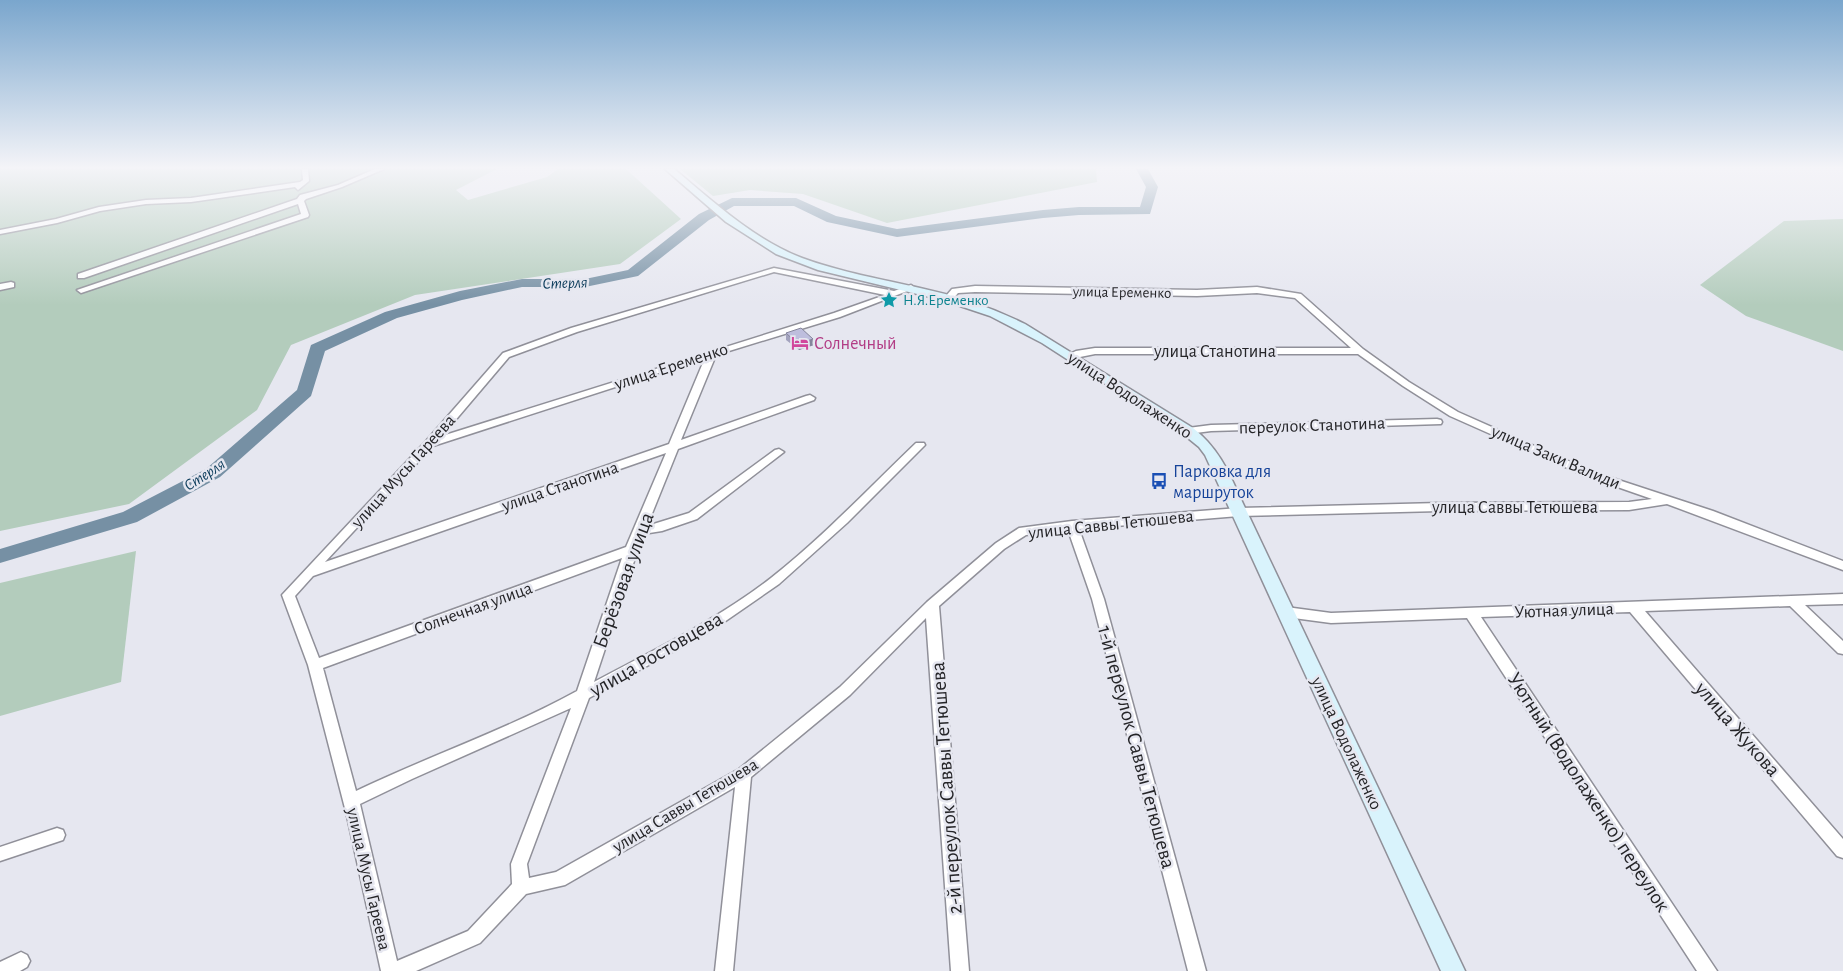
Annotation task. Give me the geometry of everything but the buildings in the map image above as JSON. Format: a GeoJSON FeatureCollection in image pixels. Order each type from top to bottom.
{"type":"FeatureCollection","features":[{"type":"Feature","properties":{"kind":"main road","name":"улица Водолаженко"},"geometry":{"type":"LineString","coordinates":[[724,214],[769,246],[796,259],[823,268],[949,298],[997,315],[1033,333],[1070,356],[1188,431],[1204,444],[1212,456],[1239,512],[1454,971]]}},
{"type":"Feature","properties":{"kind":"street"},"geometry":{"type":"LineString","coordinates":[[0,232],[83,214]]}},
{"type":"Feature","properties":{"kind":"street"},"geometry":{"type":"LineString","coordinates":[[81,276],[258,214]]}},
{"type":"Feature","properties":{"kind":"street"},"geometry":{"type":"LineString","coordinates":[[81,290],[305,214]]}},
{"type":"Feature","properties":{"kind":"street","name":"улица Мусы Гареева"},"geometry":{"type":"LineString","coordinates":[[390,971],[351,801],[315,665],[288,595],[430,443],[506,355],[574,330],[774,270],[894,294]]}},
{"type":"Feature","properties":{"kind":"street"},"geometry":{"type":"LineString","coordinates":[[0,287],[11,285]]}},
{"type":"Feature","properties":{"kind":"street","name":"улица Еременко"},"geometry":{"type":"LineString","coordinates":[[430,443],[837,315],[911,288]]}},
{"type":"Feature","properties":{"kind":"street","name":"улица Еременко"},"geometry":{"type":"LineString","coordinates":[[949,298],[955,291],[975,289],[1197,293],[1258,290],[1298,296]]}},
{"type":"Feature","properties":{"kind":"street","name":"улица Заки Валиди"},"geometry":{"type":"LineString","coordinates":[[1298,296],[1360,351],[1406,384],[1454,414],[1587,473],[1669,500],[1843,566]]}},
{"type":"Feature","properties":{"kind":"street","name":"улица Станотина"},"geometry":{"type":"LineString","coordinates":[[1070,356],[1078,352],[1095,351],[1360,351]]}},
{"type":"Feature","properties":{"kind":"street","name":"Берёзовая улица"},"geometry":{"type":"LineString","coordinates":[[521,887],[519,864],[582,697],[631,550],[712,353]]}},
{"type":"Feature","properties":{"kind":"street","name":"улица Станотина"},"geometry":{"type":"LineString","coordinates":[[309,572],[810,398]]}},
{"type":"Feature","properties":{"kind":"street","name":"переулок Станотина"},"geometry":{"type":"LineString","coordinates":[[1188,431],[1211,428],[1437,422]]}},
{"type":"Feature","properties":{"kind":"street","name":"улица Ростовцева"},"geometry":{"type":"LineString","coordinates":[[351,801],[407,774],[582,697],[709,626],[776,581],[843,520],[920,445]]}},
{"type":"Feature","properties":{"kind":"street"},"geometry":{"type":"LineString","coordinates":[[639,531],[658,528],[693,516],[779,452]]}},
{"type":"Feature","properties":{"kind":"street","name":"улица Саввы Тетюшева"},"geometry":{"type":"LineString","coordinates":[[521,887],[559,878],[744,774],[845,691],[932,605],[1000,546],[1023,531],[1072,525],[1239,512],[1440,507],[1629,506],[1669,500]]}},
{"type":"Feature","properties":{"kind":"street","name":"1-й переулок Саввы Тетюшева"},"geometry":{"type":"LineString","coordinates":[[1072,525],[1098,599],[1197,971]]}},
{"type":"Feature","properties":{"kind":"street","name":"Солнечная улица"},"geometry":{"type":"LineString","coordinates":[[315,665],[631,550]]}},
{"type":"Feature","properties":{"kind":"street","name":"Уютная улица"},"geometry":{"type":"LineString","coordinates":[[1286,612],[1331,618],[1843,599]]}},
{"type":"Feature","properties":{"kind":"street"},"geometry":{"type":"LineString","coordinates":[[1793,601],[1843,649]]}},
{"type":"Feature","properties":{"kind":"street","name":"2-й переулок Саввы Тетюшева"},"geometry":{"type":"LineString","coordinates":[[932,605],[960,971]]}},
{"type":"Feature","properties":{"kind":"street","name":"улица Жукова"},"geometry":{"type":"LineString","coordinates":[[1634,607],[1843,851]]}},
{"type":"Feature","properties":{"kind":"street","name":"Уютный (Водолаженко) переулок"},"geometry":{"type":"LineString","coordinates":[[1471,613],[1708,971]]}},
{"type":"Feature","properties":{"kind":"street"},"geometry":{"type":"LineString","coordinates":[[724,971],[744,774]]}},
{"type":"Feature","properties":{"kind":"street"},"geometry":{"type":"LineString","coordinates":[[0,854],[57,835]]}},
{"type":"Feature","properties":{"kind":"street","name":"улица Мусы Гареева"},"geometry":{"type":"LineString","coordinates":[[395,971],[474,936],[521,887]]}},
{"type":"Feature","properties":{"kind":"street"},"geometry":{"type":"LineString","coordinates":[[0,971],[21,961]]}},
{"type":"Feature","properties":{"kind":"green space"},"geometry":{"type":"Polygon","coordinates":[[[0,214],[676,214],[681,219],[620,264],[415,295],[291,345],[257,410],[129,504],[0,531],[0,214]]]}},
{"type":"Feature","properties":{"kind":"green space"},"geometry":{"type":"Polygon","coordinates":[[[862,214],[931,214],[887,223],[862,214]]]}},
{"type":"Feature","properties":{"kind":"green space"},"geometry":{"type":"Polygon","coordinates":[[[1843,219],[1843,351],[1746,316],[1700,285],[1784,221],[1843,219]]]}},
{"type":"Feature","properties":{"kind":"green space"},"geometry":{"type":"Polygon","coordinates":[[[136,551],[121,682],[0,716],[0,583],[136,551]]]}},
{"type":"Feature","properties":{"kind":"waterway","name":"Стерля"},"geometry":{"type":"LineString","coordinates":[[0,556],[130,517],[213,473],[305,392],[317,348],[391,315],[460,296],[522,283],[585,283],[633,273],[709,214]]}},
{"type":"Feature","properties":{"kind":"waterway","name":"Стерля"},"geometry":{"type":"LineString","coordinates":[[822,214],[832,219],[897,233],[1041,214]]}},
{"type":"Feature","properties":{"kind":"place","name":"Н.Я.Еременко"},"geometry":{"type":"Point","coordinates":[889,300]}},
{"type":"Feature","properties":{"kind":"place","name":"Солнечный"},"geometry":{"type":"Point","coordinates":[800,343]}},
{"type":"Feature","properties":{"kind":"place","name":"Парковка для маршруток"},"geometry":{"type":"Point","coordinates":[1159,481]}}]}
